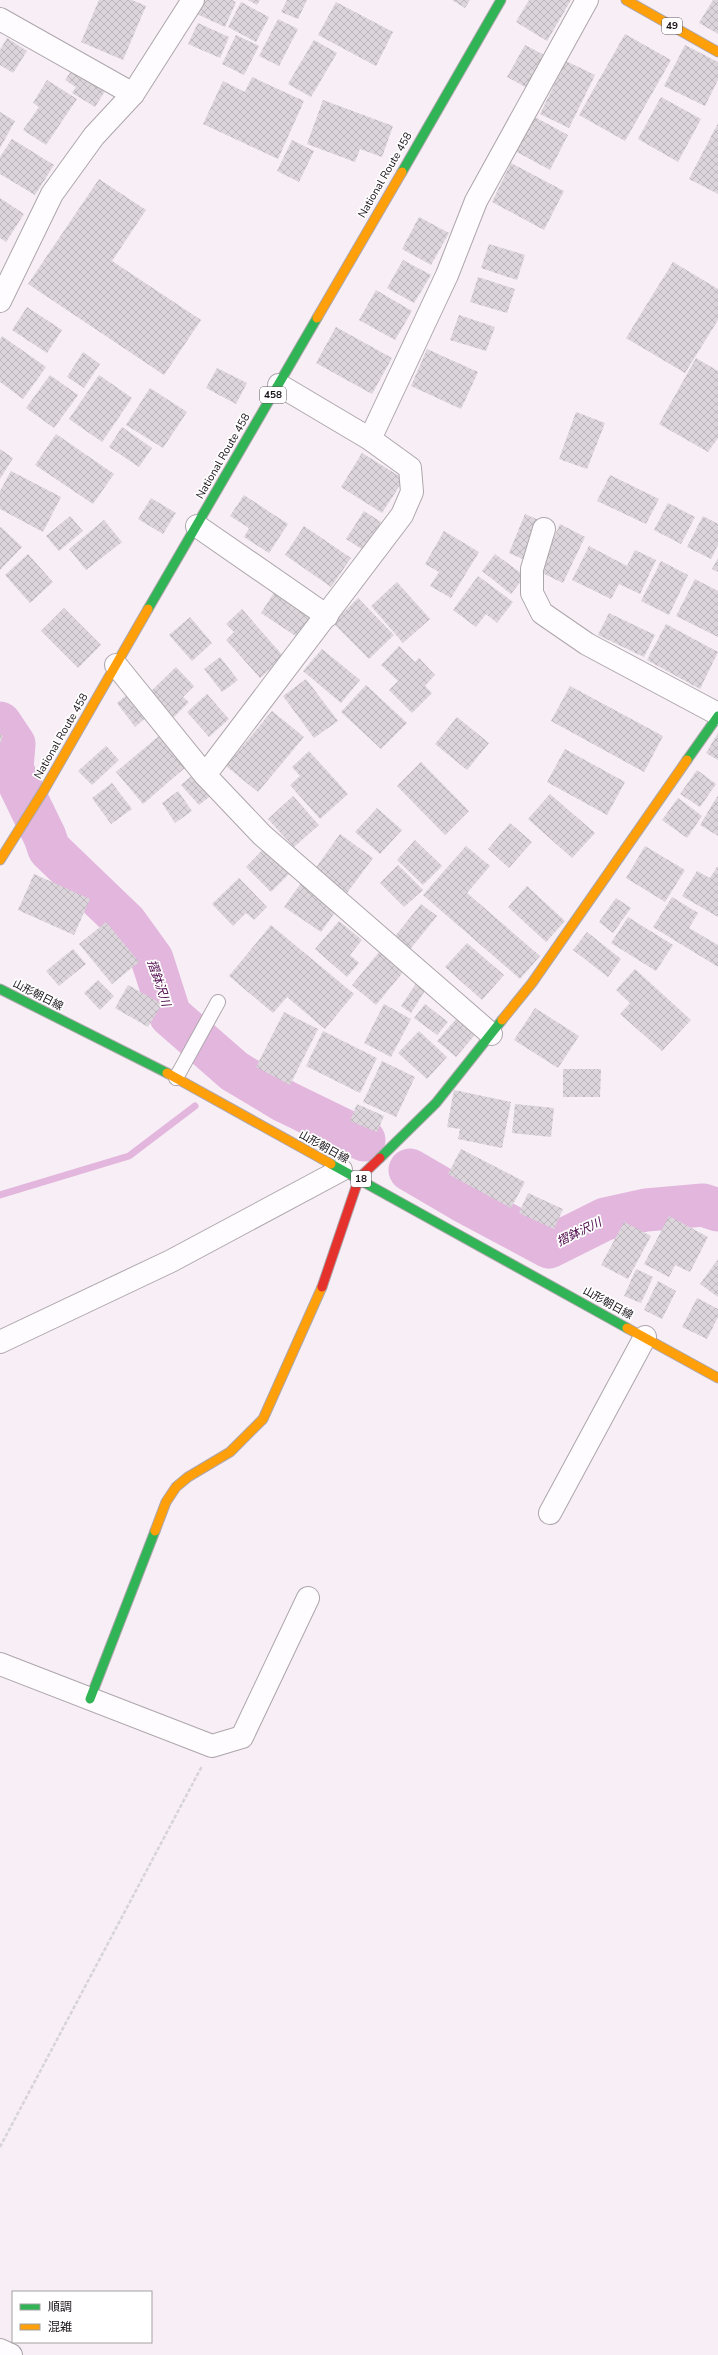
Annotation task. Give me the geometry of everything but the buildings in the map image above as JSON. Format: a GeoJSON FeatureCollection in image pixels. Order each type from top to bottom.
{"type":"FeatureCollection","features":[{"type":"Feature","properties":{"kind":"main road","name":"National Route 458"},"geometry":{"type":"LineString","coordinates":[[2,853],[20,830],[44,790],[501,0]]}},
{"type":"Feature","properties":{"kind":"main road","name":"49"},"geometry":{"type":"LineString","coordinates":[[626,0],[718,52]]}},
{"type":"Feature","properties":{"kind":"main road"},"geometry":{"type":"LineString","coordinates":[[90,1699],[166,1502],[176,1487],[188,1476],[209,1466],[230,1452],[263,1419],[326,1280],[350,1174],[436,1103],[491,1034],[586,908],[718,715]]}},
{"type":"Feature","properties":{"kind":"main road","name":"山形朝日線"},"geometry":{"type":"LineString","coordinates":[[0,989],[176,1077],[718,1378]]}},
{"type":"Feature","properties":{"kind":"street"},"geometry":{"type":"LineString","coordinates":[[0,301],[52,194],[94,136],[132,94],[193,0]]}},
{"type":"Feature","properties":{"kind":"street"},"geometry":{"type":"LineString","coordinates":[[370,440],[447,275],[476,201],[587,0]]}},
{"type":"Feature","properties":{"kind":"street"},"geometry":{"type":"LineString","coordinates":[[0,20],[132,94]]}},
{"type":"Feature","properties":{"kind":"street"},"geometry":{"type":"LineString","coordinates":[[204,775],[327,616],[402,515],[412,492],[410,468],[370,440],[279,385]]}},
{"type":"Feature","properties":{"kind":"street"},"geometry":{"type":"LineString","coordinates":[[196,526],[327,616]]}},
{"type":"Feature","properties":{"kind":"street"},"geometry":{"type":"LineString","coordinates":[[544,529],[532,569],[532,593],[542,613],[587,644],[718,715]]}},
{"type":"Feature","properties":{"kind":"street"},"geometry":{"type":"LineString","coordinates":[[116,665],[204,775],[262,835],[491,1034]]}},
{"type":"Feature","properties":{"kind":"street"},"geometry":{"type":"LineString","coordinates":[[0,1342],[350,1174]]}},
{"type":"Feature","properties":{"kind":"street"},"geometry":{"type":"LineString","coordinates":[[550,1513],[645,1337]]}},
{"type":"Feature","properties":{"kind":"street"},"geometry":{"type":"LineString","coordinates":[[0,1664],[212,1746],[242,1737],[308,1598]]}},
{"type":"Feature","properties":{"kind":"street"},"geometry":{"type":"LineString","coordinates":[[0,2350],[11,2355]]}},
{"type":"Feature","properties":{"kind":"lane"},"geometry":{"type":"LineString","coordinates":[[176,1077],[218,1002]]}},
{"type":"Feature","properties":{"kind":"path"},"geometry":{"type":"LineString","coordinates":[[0,2147],[212,1746]]}},
{"type":"Feature","properties":{"kind":"waterway","name":"摺鉢沢川"},"geometry":{"type":"LineString","coordinates":[[0,723],[14,744],[12,769],[45,837],[49,849],[126,923],[152,959],[170,1015],[234,1071],[284,1101],[364,1140]]}},
{"type":"Feature","properties":{"kind":"waterway"},"geometry":{"type":"LineString","coordinates":[[0,1195],[129,1156],[195,1106]]}},
{"type":"Feature","properties":{"kind":"waterway","name":"摺鉢沢川"},"geometry":{"type":"LineString","coordinates":[[410,1170],[463,1201],[549,1247],[605,1219],[646,1210],[703,1205],[718,1210]]}},
{"type":"Feature","properties":{"kind":"traffic: fast"},"geometry":{"type":"LineString","coordinates":[[402,172],[501,0]]}},
{"type":"Feature","properties":{"kind":"traffic: fast"},"geometry":{"type":"LineString","coordinates":[[148,609],[317,318]]}},
{"type":"Feature","properties":{"kind":"traffic: fast"},"geometry":{"type":"LineString","coordinates":[[687,760],[718,716]]}},
{"type":"Feature","properties":{"kind":"traffic: fast"},"geometry":{"type":"LineString","coordinates":[[0,989],[167,1073]]}},
{"type":"Feature","properties":{"kind":"traffic: fast"},"geometry":{"type":"LineString","coordinates":[[380,1158],[436,1103],[502,1020]]}},
{"type":"Feature","properties":{"kind":"traffic: fast"},"geometry":{"type":"LineString","coordinates":[[331,1164],[627,1328]]}},
{"type":"Feature","properties":{"kind":"traffic: fast"},"geometry":{"type":"LineString","coordinates":[[90,1699],[155,1531]]}},
{"type":"Feature","properties":{"kind":"traffic: slow"},"geometry":{"type":"LineString","coordinates":[[626,0],[718,52]]}},
{"type":"Feature","properties":{"kind":"traffic: slow"},"geometry":{"type":"LineString","coordinates":[[317,318],[402,172]]}},
{"type":"Feature","properties":{"kind":"traffic: slow"},"geometry":{"type":"LineString","coordinates":[[0,860],[44,790],[148,609]]}},
{"type":"Feature","properties":{"kind":"traffic: slow"},"geometry":{"type":"LineString","coordinates":[[502,1020],[532,983],[687,760]]}},
{"type":"Feature","properties":{"kind":"traffic: slow"},"geometry":{"type":"LineString","coordinates":[[167,1073],[331,1164]]}},
{"type":"Feature","properties":{"kind":"traffic: slow"},"geometry":{"type":"LineString","coordinates":[[155,1531],[166,1502],[176,1487],[188,1477],[230,1452],[263,1419],[322,1287]]}},
{"type":"Feature","properties":{"kind":"traffic: slow"},"geometry":{"type":"LineString","coordinates":[[627,1328],[718,1378]]}},
{"type":"Feature","properties":{"kind":"traffic: jam"},"geometry":{"type":"LineString","coordinates":[[322,1287],[359,1178],[380,1158]]}}]}
